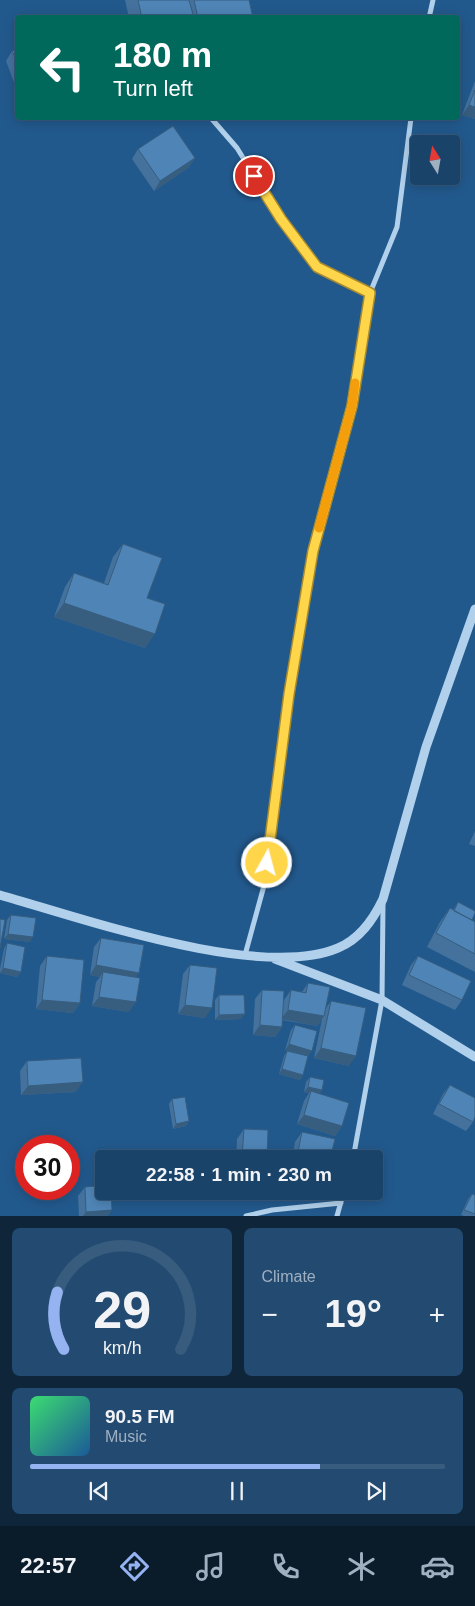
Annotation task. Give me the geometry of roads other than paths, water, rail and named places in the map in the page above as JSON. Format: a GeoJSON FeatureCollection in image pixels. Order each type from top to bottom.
{"type":"FeatureCollection","features":[{"type":"Feature","properties":{"kind":"street"},"geometry":{"type":"LineString","coordinates":[[430,15],[433,0]]}},
{"type":"Feature","properties":{"kind":"street"},"geometry":{"type":"LineString","coordinates":[[213,120],[237,148],[281,219],[317,267],[370,293]]}},
{"type":"Feature","properties":{"kind":"street"},"geometry":{"type":"LineString","coordinates":[[245,955],[265,882],[289,694],[313,551],[352,406],[370,293],[397,227],[411,120]]}},
{"type":"Feature","properties":{"kind":"street"},"geometry":{"type":"LineString","coordinates":[[0,896],[160,940],[245,955],[273,958],[312,956],[338,948],[359,935],[374,916],[383,899],[426,747],[475,609]]}},
{"type":"Feature","properties":{"kind":"street"},"geometry":{"type":"LineString","coordinates":[[355,1150],[382,1000],[383,899]]}},
{"type":"Feature","properties":{"kind":"street"},"geometry":{"type":"LineString","coordinates":[[273,958],[382,1000],[475,1057]]}},
{"type":"Feature","properties":{"kind":"street"},"geometry":{"type":"LineString","coordinates":[[337,1216],[342,1200]]}},
{"type":"Feature","properties":{"kind":"street"},"geometry":{"type":"LineString","coordinates":[[246,1216],[272,1210],[341,1203]]}}]}
